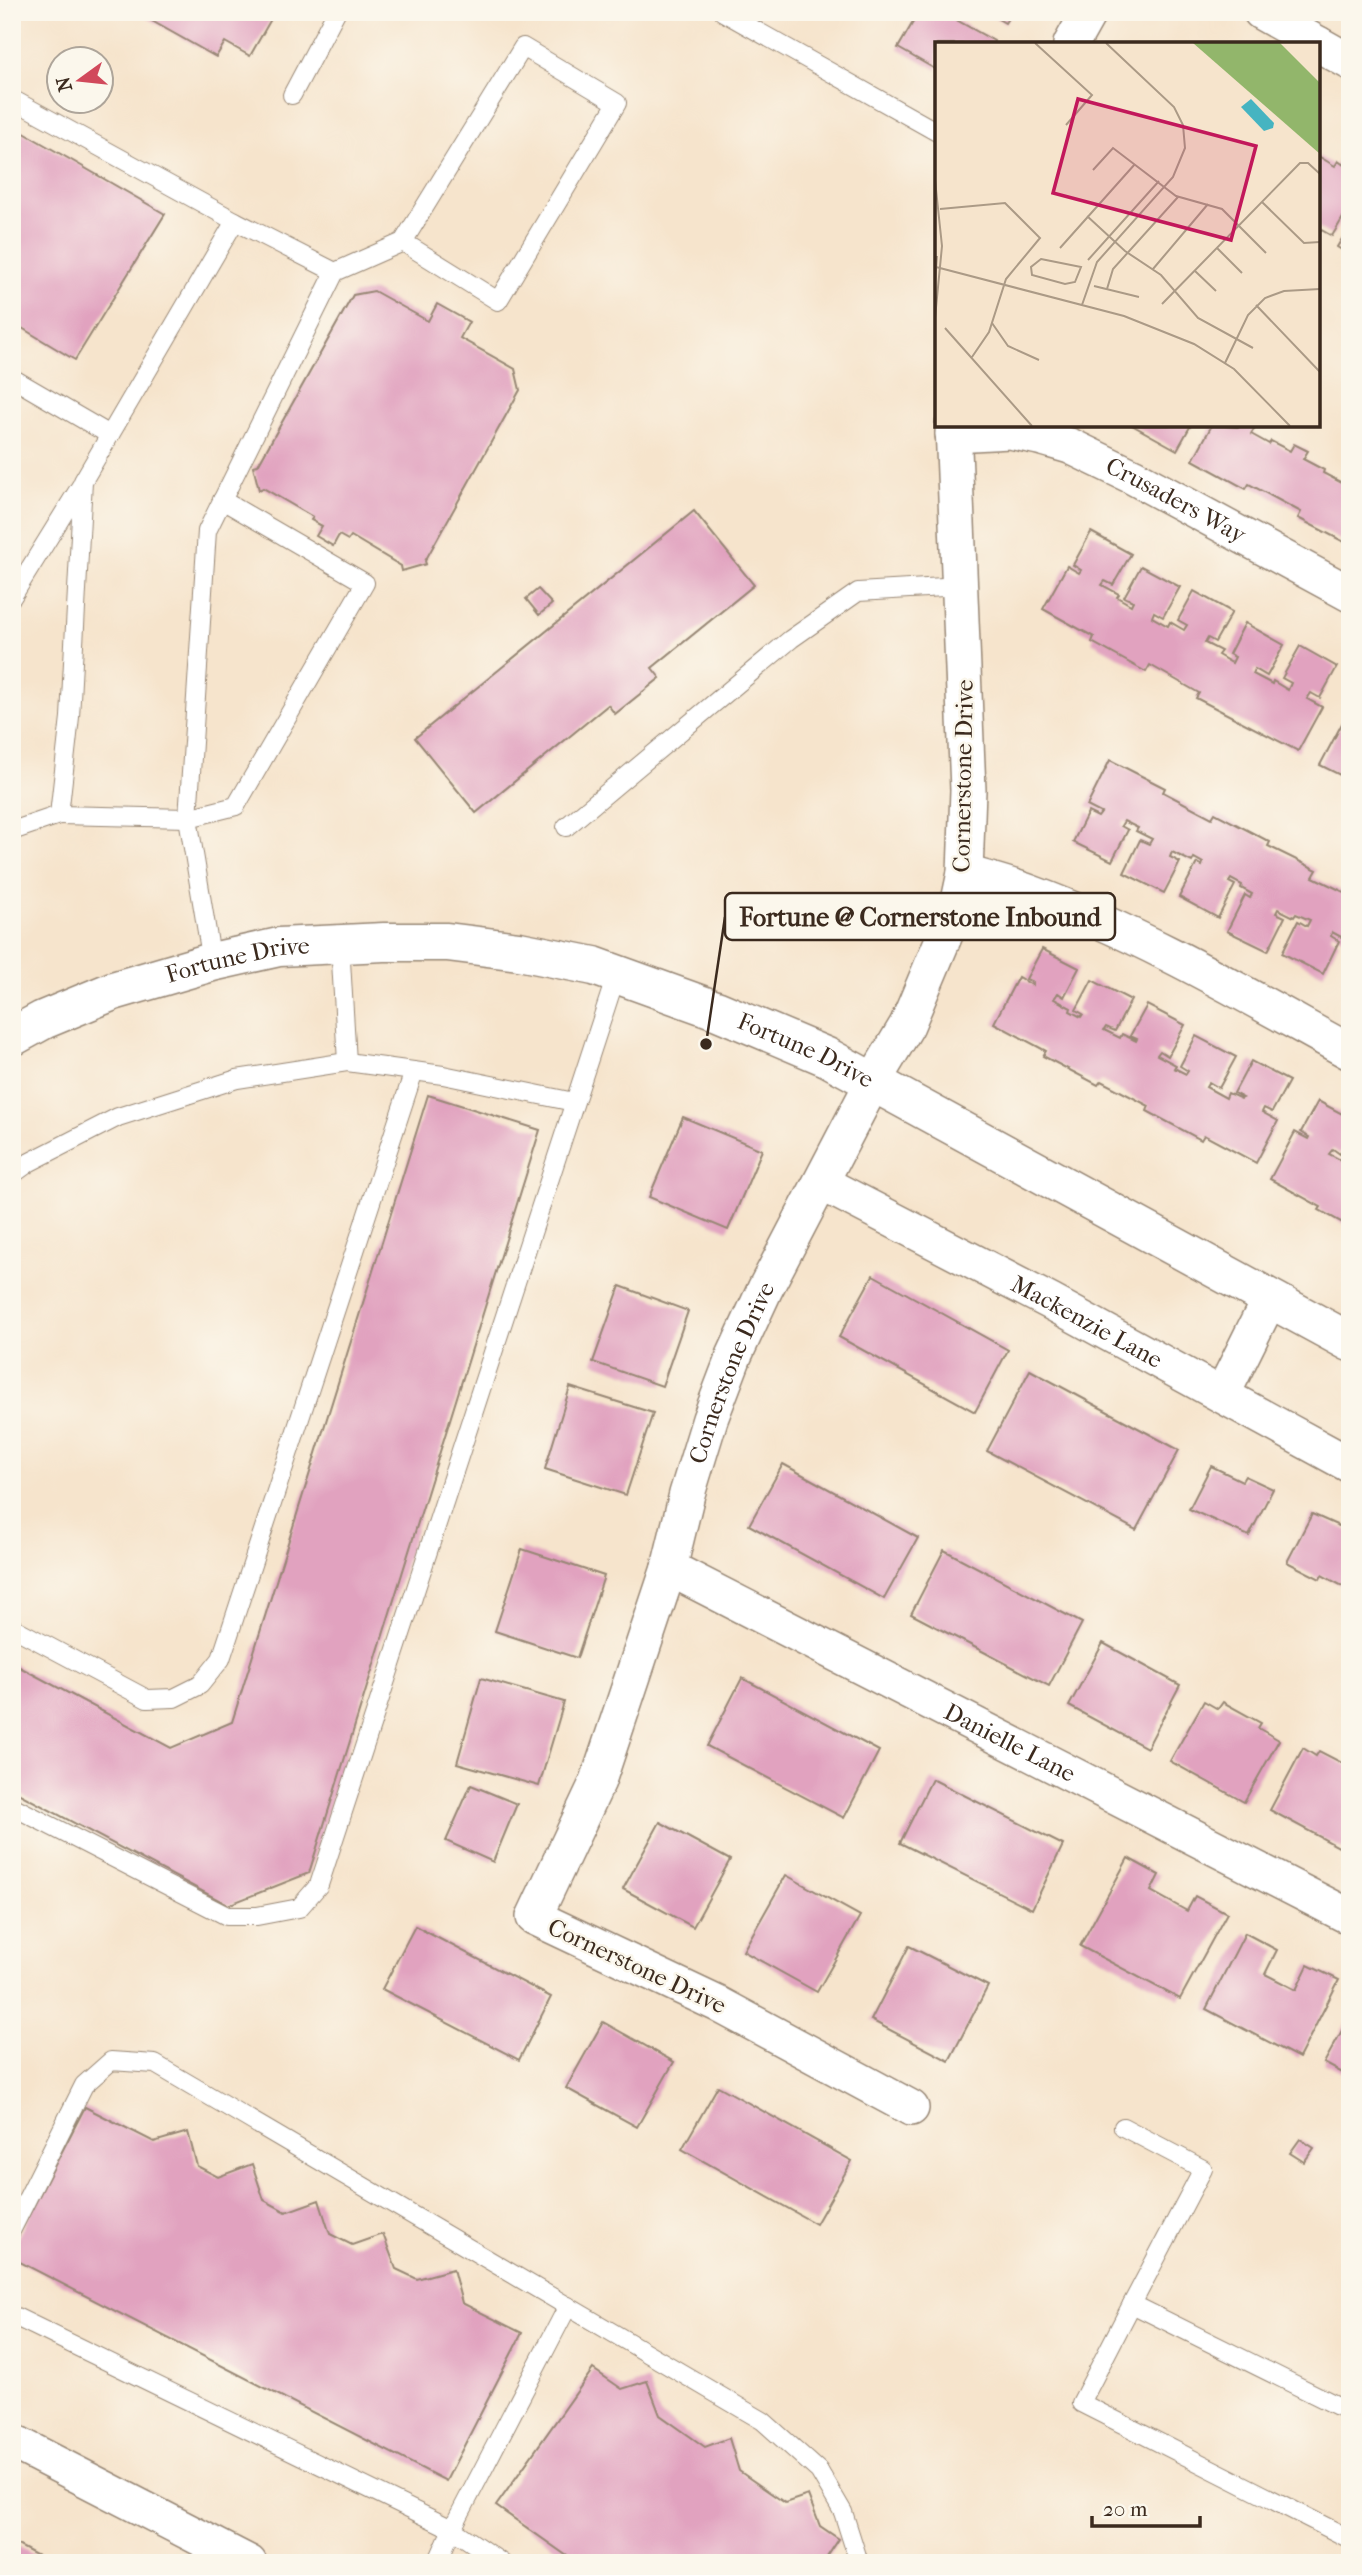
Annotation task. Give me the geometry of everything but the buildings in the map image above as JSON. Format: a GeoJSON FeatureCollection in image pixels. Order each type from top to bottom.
{"type":"FeatureCollection","features":[{"type":"Feature","properties":{"kind":"street"},"geometry":{"type":"LineString","coordinates":[[1072,42],[1089,12]]}},
{"type":"Feature","properties":{"kind":"street"},"geometry":{"type":"LineString","coordinates":[[1261,12],[1314,42]]}},
{"type":"Feature","properties":{"kind":"street"},"geometry":{"type":"LineString","coordinates":[[1320,45],[1350,62]]}},
{"type":"Feature","properties":{"kind":"street","name":"Cornerstone Drive"},"geometry":{"type":"LineString","coordinates":[[911,2108],[718,2004],[534,1917],[598,1781],[669,1568],[702,1444],[734,1356],[765,1289],[874,1080],[907,1025],[959,901],[965,873],[968,790],[953,430]]}},
{"type":"Feature","properties":{"kind":"street","name":"Crusaders Way"},"geometry":{"type":"LineString","coordinates":[[953,430],[1010,431],[1070,446],[1132,476],[1350,594]]}},
{"type":"Feature","properties":{"kind":"street"},"geometry":{"type":"LineString","coordinates":[[965,873],[1028,891],[1078,911],[1144,942],[1350,1052]]}},
{"type":"Feature","properties":{"kind":"street","name":"Fortune Drive"},"geometry":{"type":"LineString","coordinates":[[12,1037],[43,1020],[113,991],[212,962],[279,947],[447,942],[519,951],[617,972],[716,1010],[874,1080],[1350,1342]]}},
{"type":"Feature","properties":{"kind":"street","name":"Mackenzie Lane"},"geometry":{"type":"LineString","coordinates":[[822,1183],[1350,1465]]}},
{"type":"Feature","properties":{"kind":"street"},"geometry":{"type":"LineString","coordinates":[[1222,1395],[1270,1298]]}},
{"type":"Feature","properties":{"kind":"street","name":"Danielle Lane"},"geometry":{"type":"LineString","coordinates":[[669,1568],[1350,1917]]}},
{"type":"Feature","properties":{"kind":"street"},"geometry":{"type":"LineString","coordinates":[[12,2441],[249,2563]]}},
{"type":"Feature","properties":{"kind":"lane"},"geometry":{"type":"LineString","coordinates":[[292,95],[336,12]]}},
{"type":"Feature","properties":{"kind":"lane"},"geometry":{"type":"LineString","coordinates":[[723,12],[935,131]]}},
{"type":"Feature","properties":{"kind":"lane"},"geometry":{"type":"LineString","coordinates":[[212,962],[188,818],[207,531],[335,272],[403,242],[523,47],[617,103],[498,301],[403,242]]}},
{"type":"Feature","properties":{"kind":"lane"},"geometry":{"type":"LineString","coordinates":[[12,99],[235,221],[335,272]]}},
{"type":"Feature","properties":{"kind":"lane"},"geometry":{"type":"LineString","coordinates":[[12,597],[235,221]]}},
{"type":"Feature","properties":{"kind":"lane"},"geometry":{"type":"LineString","coordinates":[[12,378],[110,435]]}},
{"type":"Feature","properties":{"kind":"lane"},"geometry":{"type":"LineString","coordinates":[[59,815],[70,716],[83,481]]}},
{"type":"Feature","properties":{"kind":"lane"},"geometry":{"type":"LineString","coordinates":[[12,831],[59,815],[188,818],[236,806],[365,583],[222,500]]}},
{"type":"Feature","properties":{"kind":"lane"},"geometry":{"type":"LineString","coordinates":[[566,827],[791,639],[858,592],[961,586]]}},
{"type":"Feature","properties":{"kind":"lane"},"geometry":{"type":"LineString","coordinates":[[340,944],[347,1062]]}},
{"type":"Feature","properties":{"kind":"lane"},"geometry":{"type":"LineString","coordinates":[[12,1806],[227,1916],[257,1916],[299,1908],[320,1885],[617,972]]}},
{"type":"Feature","properties":{"kind":"lane"},"geometry":{"type":"LineString","coordinates":[[12,1175],[30,1161],[118,1117],[237,1079],[347,1062],[443,1075],[574,1102]]}},
{"type":"Feature","properties":{"kind":"lane"},"geometry":{"type":"LineString","coordinates":[[12,1627],[147,1699],[174,1698],[200,1685],[220,1659],[414,1071]]}},
{"type":"Feature","properties":{"kind":"lane"},"geometry":{"type":"LineString","coordinates":[[12,2230],[84,2085],[111,2061],[155,2064],[763,2421],[819,2471],[843,2512],[858,2556],[857,2563]]}},
{"type":"Feature","properties":{"kind":"lane"},"geometry":{"type":"LineString","coordinates":[[1123,2127],[1203,2169],[1081,2403],[1350,2539]]}},
{"type":"Feature","properties":{"kind":"lane"},"geometry":{"type":"LineString","coordinates":[[1132,2304],[1350,2412]]}},
{"type":"Feature","properties":{"kind":"lane"},"geometry":{"type":"LineString","coordinates":[[437,2563],[568,2306]]}},
{"type":"Feature","properties":{"kind":"lane"},"geometry":{"type":"LineString","coordinates":[[12,2315],[452,2529],[502,2563]]}},
{"type":"Feature","properties":{"kind":"place","name":"Fortune @ Cornerstone Inbound"},"geometry":{"type":"Point","coordinates":[706,1044]}}]}
